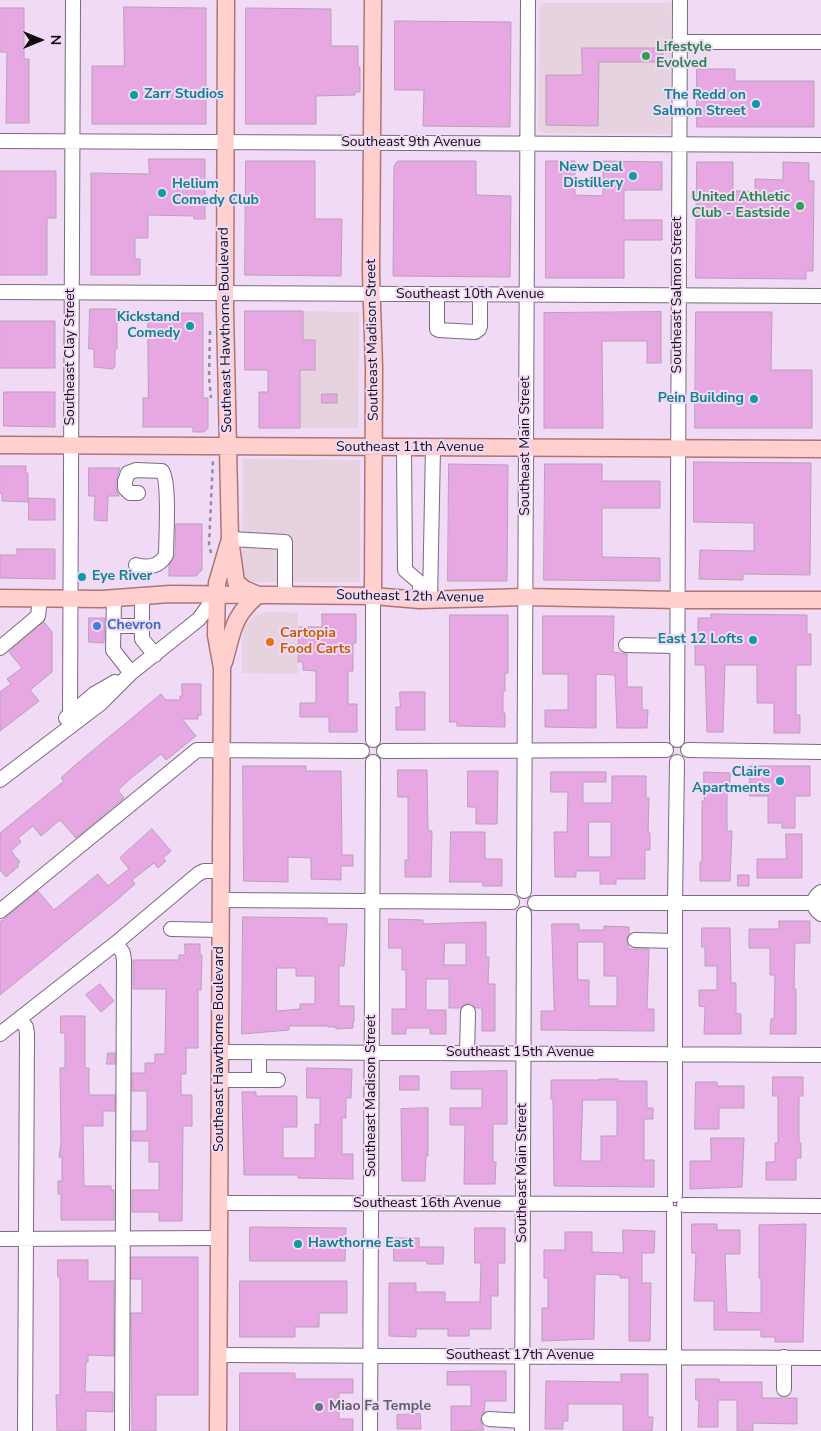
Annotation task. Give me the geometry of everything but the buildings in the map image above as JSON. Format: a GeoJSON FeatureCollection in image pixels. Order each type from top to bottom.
{"type":"FeatureCollection","features":[{"type":"Feature","properties":{"kind":"main road","name":"Southeast Hawthorne Boulevard"},"geometry":{"type":"LineString","coordinates":[[226,0],[225,293],[230,539],[236,582],[244,590],[258,595]]}},
{"type":"Feature","properties":{"kind":"main road","name":"Southeast Madison Street"},"geometry":{"type":"LineString","coordinates":[[373,0],[371,143],[374,368],[373,596]]}},
{"type":"Feature","properties":{"kind":"main road","name":"Southeast 11th Avenue"},"geometry":{"type":"LineString","coordinates":[[0,445],[821,449]]}},
{"type":"Feature","properties":{"kind":"main road","name":"Southeast Hawthorne Boulevard"},"geometry":{"type":"LineString","coordinates":[[218,1431],[222,668],[216,635],[218,578],[230,539]]}},
{"type":"Feature","properties":{"kind":"main road","name":"Southeast 12th Avenue"},"geometry":{"type":"LineString","coordinates":[[0,598],[71,599],[142,595],[217,594],[373,596],[425,600],[525,597],[821,600]]}},
{"type":"Feature","properties":{"kind":"main road","name":"Southeast Hawthorne Boulevard"},"geometry":{"type":"LineString","coordinates":[[222,668],[234,624],[246,605],[258,595]]}},
{"type":"Feature","properties":{"kind":"street","name":"Southeast Clay Street"},"geometry":{"type":"LineString","coordinates":[[70,714],[73,0]]}},
{"type":"Feature","properties":{"kind":"street","name":"Southeast Main Street"},"geometry":{"type":"LineString","coordinates":[[524,891],[528,0]]}},
{"type":"Feature","properties":{"kind":"street","name":"Southeast Salmon Street"},"geometry":{"type":"LineString","coordinates":[[677,740],[680,0]]}},
{"type":"Feature","properties":{"kind":"street"},"geometry":{"type":"LineString","coordinates":[[679,42],[821,42]]}},
{"type":"Feature","properties":{"kind":"street","name":"Southeast 9th Avenue"},"geometry":{"type":"LineString","coordinates":[[0,140],[821,146]]}},
{"type":"Feature","properties":{"kind":"street","name":"Southeast 10th Avenue"},"geometry":{"type":"LineString","coordinates":[[0,292],[821,296]]}},
{"type":"Feature","properties":{"kind":"street"},"geometry":{"type":"LineString","coordinates":[[436,295],[437,329],[475,332],[480,326],[480,295]]}},
{"type":"Feature","properties":{"kind":"street"},"geometry":{"type":"LineString","coordinates":[[404,448],[405,570],[420,583],[425,600]]}},
{"type":"Feature","properties":{"kind":"street"},"geometry":{"type":"LineString","coordinates":[[425,600],[433,448]]}},
{"type":"Feature","properties":{"kind":"street"},"geometry":{"type":"LineString","coordinates":[[136,565],[151,566],[162,562],[166,555],[166,494],[165,475],[162,471],[136,470],[128,473],[125,488],[130,493],[138,493]]}},
{"type":"Feature","properties":{"kind":"street"},"geometry":{"type":"LineString","coordinates":[[230,539],[285,542],[285,595]]}},
{"type":"Feature","properties":{"kind":"street"},"geometry":{"type":"LineString","coordinates":[[37,751],[70,714],[94,694],[131,673],[199,620],[217,594]]}},
{"type":"Feature","properties":{"kind":"street"},"geometry":{"type":"LineString","coordinates":[[142,595],[142,639],[155,655]]}},
{"type":"Feature","properties":{"kind":"street","name":"Southeast Madison Street"},"geometry":{"type":"LineString","coordinates":[[373,596],[373,740]]}},
{"type":"Feature","properties":{"kind":"street"},"geometry":{"type":"LineString","coordinates":[[0,648],[38,616],[40,598]]}},
{"type":"Feature","properties":{"kind":"street"},"geometry":{"type":"LineString","coordinates":[[114,598],[113,650],[131,673]]}},
{"type":"Feature","properties":{"kind":"street"},"geometry":{"type":"LineString","coordinates":[[114,626],[142,626]]}},
{"type":"Feature","properties":{"kind":"street"},"geometry":{"type":"LineString","coordinates":[[626,645],[677,646]]}},
{"type":"Feature","properties":{"kind":"street"},"geometry":{"type":"LineString","coordinates":[[0,780],[100,704],[131,673]]}},
{"type":"Feature","properties":{"kind":"street"},"geometry":{"type":"LineString","coordinates":[[373,740],[381,744],[384,751],[381,758],[373,762],[365,759],[362,751],[365,742],[373,740]]}},
{"type":"Feature","properties":{"kind":"street"},"geometry":{"type":"LineString","coordinates":[[677,740],[683,742],[688,750],[686,757],[677,762],[668,757],[666,750],[670,742],[677,740]]}},
{"type":"Feature","properties":{"kind":"street"},"geometry":{"type":"LineString","coordinates":[[0,912],[197,750],[362,751]]}},
{"type":"Feature","properties":{"kind":"street"},"geometry":{"type":"LineString","coordinates":[[384,751],[666,750]]}},
{"type":"Feature","properties":{"kind":"street"},"geometry":{"type":"LineString","coordinates":[[688,750],[821,752]]}},
{"type":"Feature","properties":{"kind":"street","name":"Southeast Madison Street"},"geometry":{"type":"LineString","coordinates":[[370,1431],[373,762]]}},
{"type":"Feature","properties":{"kind":"street"},"geometry":{"type":"LineString","coordinates":[[674,1431],[677,762]]}},
{"type":"Feature","properties":{"kind":"street"},"geometry":{"type":"LineString","coordinates":[[0,1034],[198,874],[204,871],[221,871]]}},
{"type":"Feature","properties":{"kind":"street"},"geometry":{"type":"LineString","coordinates":[[524,891],[532,895],[535,903],[532,910],[524,914],[515,911],[512,902],[515,895],[524,891]]}},
{"type":"Feature","properties":{"kind":"street"},"geometry":{"type":"LineString","coordinates":[[221,900],[512,902]]}},
{"type":"Feature","properties":{"kind":"street"},"geometry":{"type":"LineString","coordinates":[[535,903],[819,903]]}},
{"type":"Feature","properties":{"kind":"street","name":"Southeast Main Street"},"geometry":{"type":"LineString","coordinates":[[522,1426],[524,914]]}},
{"type":"Feature","properties":{"kind":"street"},"geometry":{"type":"LineString","coordinates":[[171,929],[221,930]]}},
{"type":"Feature","properties":{"kind":"street"},"geometry":{"type":"LineString","coordinates":[[635,940],[675,941]]}},
{"type":"Feature","properties":{"kind":"street"},"geometry":{"type":"LineString","coordinates":[[116,942],[123,953],[124,960],[122,1431]]}},
{"type":"Feature","properties":{"kind":"street"},"geometry":{"type":"LineString","coordinates":[[467,1053],[468,1012]]}},
{"type":"Feature","properties":{"kind":"street"},"geometry":{"type":"LineString","coordinates":[[19,1019],[26,1027],[27,1034],[25,1431]]}},
{"type":"Feature","properties":{"kind":"street","name":"Southeast 15th Avenue"},"geometry":{"type":"LineString","coordinates":[[220,1052],[821,1055]]}},
{"type":"Feature","properties":{"kind":"street"},"geometry":{"type":"LineString","coordinates":[[259,1052],[259,1080]]}},
{"type":"Feature","properties":{"kind":"street"},"geometry":{"type":"LineString","coordinates":[[220,1080],[278,1080]]}},
{"type":"Feature","properties":{"kind":"street","name":"Southeast 16th Avenue"},"geometry":{"type":"LineString","coordinates":[[219,1203],[821,1206]]}},
{"type":"Feature","properties":{"kind":"street"},"geometry":{"type":"LineString","coordinates":[[0,1239],[219,1238]]}},
{"type":"Feature","properties":{"kind":"street","name":"Southeast 17th Avenue"},"geometry":{"type":"LineString","coordinates":[[218,1355],[821,1358]]}},
{"type":"Feature","properties":{"kind":"street"},"geometry":{"type":"LineString","coordinates":[[784,1358],[784,1390]]}},
{"type":"Feature","properties":{"kind":"street"},"geometry":{"type":"LineString","coordinates":[[489,1419],[522,1426]]}},
{"type":"Feature","properties":{"kind":"shaded area"},"geometry":{"type":"Polygon","coordinates":[[[545,3],[671,3],[670,134],[544,133],[538,129],[539,8],[545,3]]]}},
{"type":"Feature","properties":{"kind":"shaded area"},"geometry":{"type":"Polygon","coordinates":[[[303,311],[359,312],[358,428],[300,428],[300,370],[315,370],[315,340],[303,340],[303,311]]]}},
{"type":"Feature","properties":{"kind":"shaded area"},"geometry":{"type":"Polygon","coordinates":[[[243,459],[360,460],[360,582],[242,582],[243,459]]]}},
{"type":"Feature","properties":{"kind":"shaded area","name":"Cartopia Food Carts"},"geometry":{"type":"Polygon","coordinates":[[[265,612],[298,613],[298,674],[242,673],[242,641],[245,626],[254,616],[265,612]]]}},
{"type":"Feature","properties":{"kind":"place","name":"Lifestyle Evolved"},"geometry":{"type":"Point","coordinates":[646,56]}},
{"type":"Feature","properties":{"kind":"place","name":"Zarr Studios"},"geometry":{"type":"Point","coordinates":[134,95]}},
{"type":"Feature","properties":{"kind":"place","name":"The Redd on Salmon Street"},"geometry":{"type":"Point","coordinates":[756,104]}},
{"type":"Feature","properties":{"kind":"place","name":"New Deal Distillery"},"geometry":{"type":"Point","coordinates":[633,176]}},
{"type":"Feature","properties":{"kind":"place","name":"Helium Comedy Club"},"geometry":{"type":"Point","coordinates":[162,193]}},
{"type":"Feature","properties":{"kind":"place","name":"United Athletic Club - Eastside"},"geometry":{"type":"Point","coordinates":[800,206]}},
{"type":"Feature","properties":{"kind":"place","name":"Kickstand Comedy"},"geometry":{"type":"Point","coordinates":[190,326]}},
{"type":"Feature","properties":{"kind":"place","name":"Pein Building"},"geometry":{"type":"Point","coordinates":[754,399]}},
{"type":"Feature","properties":{"kind":"place","name":"Eye River"},"geometry":{"type":"Point","coordinates":[82,577]}},
{"type":"Feature","properties":{"kind":"place","name":"Chevron"},"geometry":{"type":"Point","coordinates":[97,626]}},
{"type":"Feature","properties":{"kind":"place","name":"East 12 Lofts"},"geometry":{"type":"Point","coordinates":[753,640]}},
{"type":"Feature","properties":{"kind":"place","name":"Cartopia Food Carts"},"geometry":{"type":"Point","coordinates":[270,642]}},
{"type":"Feature","properties":{"kind":"place","name":"Claire Apartments"},"geometry":{"type":"Point","coordinates":[780,781]}},
{"type":"Feature","properties":{"kind":"place","name":"Hawthorne East"},"geometry":{"type":"Point","coordinates":[298,1244]}},
{"type":"Feature","properties":{"kind":"place","name":"Miao Fa Temple"},"geometry":{"type":"Point","coordinates":[319,1407]}}]}
